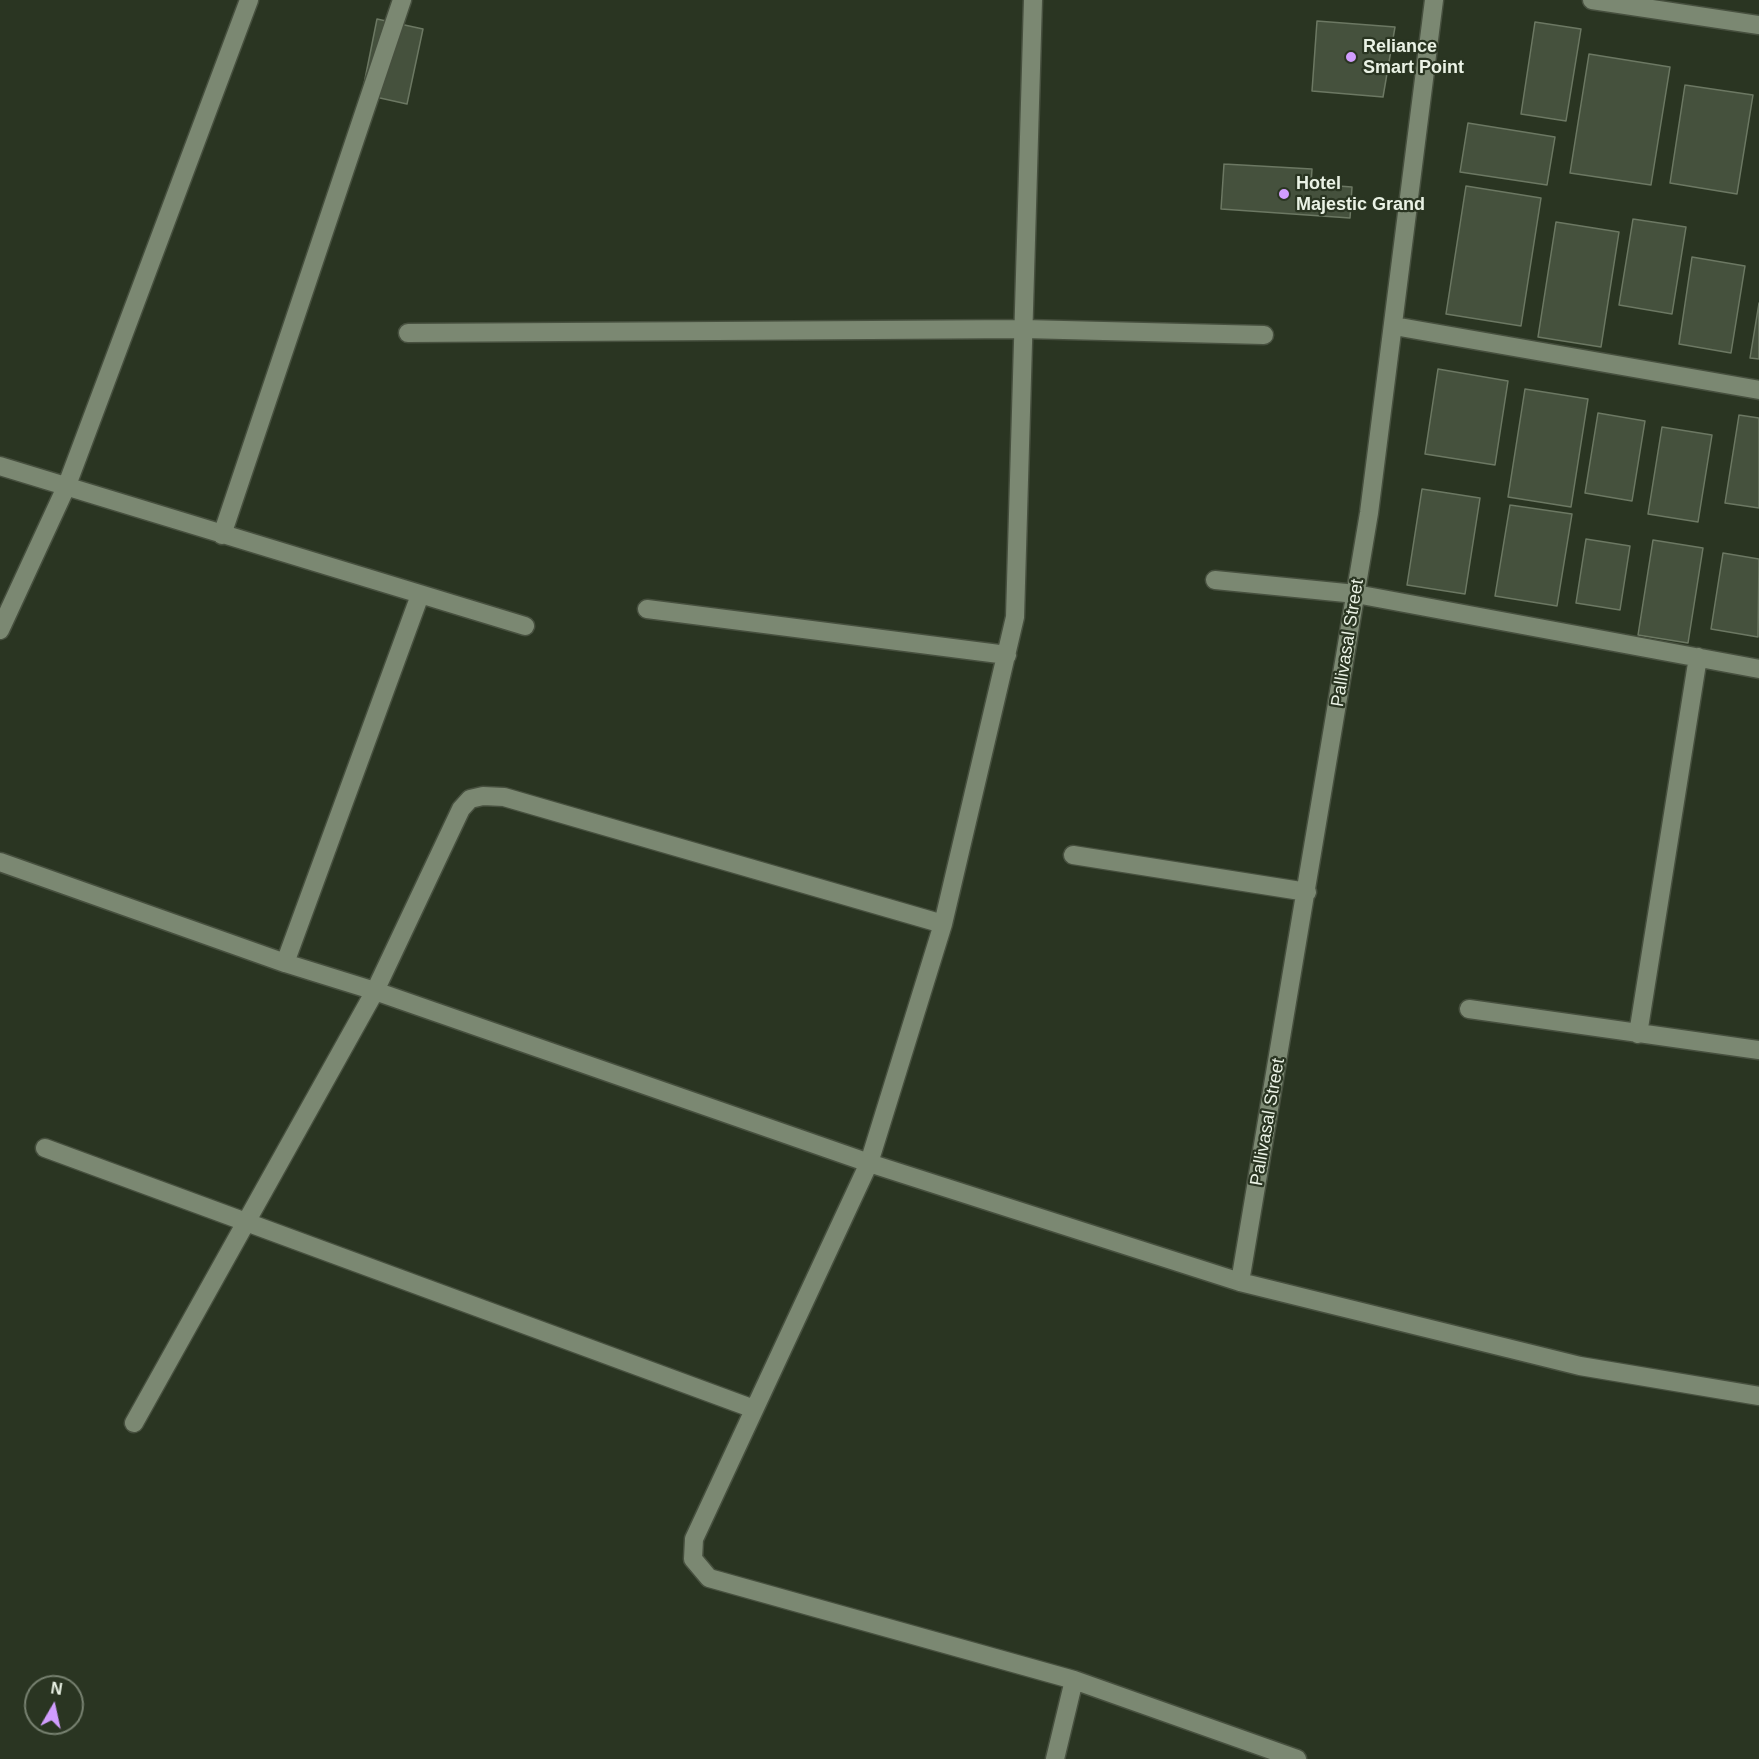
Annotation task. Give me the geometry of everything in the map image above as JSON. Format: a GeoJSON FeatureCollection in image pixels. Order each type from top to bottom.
{"type":"FeatureCollection","features":[{"type":"Feature","properties":{"kind":"street"},"geometry":{"type":"LineString","coordinates":[[0,630],[67,485],[249,0]]}},
{"type":"Feature","properties":{"kind":"street"},"geometry":{"type":"LineString","coordinates":[[222,536],[402,0]]}},
{"type":"Feature","properties":{"kind":"street"},"geometry":{"type":"LineString","coordinates":[[1033,0],[1016,617],[943,924],[869,1163],[694,1539],[693,1559],[709,1578],[1074,1680],[1297,1759]]}},
{"type":"Feature","properties":{"kind":"street","name":"Pallivasal Street"},"geometry":{"type":"LineString","coordinates":[[1240,1282],[1356,594],[1394,326],[1434,0]]}},
{"type":"Feature","properties":{"kind":"street"},"geometry":{"type":"LineString","coordinates":[[1592,0],[1759,25]]}},
{"type":"Feature","properties":{"kind":"street"},"geometry":{"type":"LineString","coordinates":[[1394,326],[1759,390]]}},
{"type":"Feature","properties":{"kind":"street"},"geometry":{"type":"LineString","coordinates":[[408,333],[1024,329],[1264,335]]}},
{"type":"Feature","properties":{"kind":"street"},"geometry":{"type":"LineString","coordinates":[[0,466],[67,485],[222,536],[525,626]]}},
{"type":"Feature","properties":{"kind":"street"},"geometry":{"type":"LineString","coordinates":[[1215,580],[1356,594],[1759,669]]}},
{"type":"Feature","properties":{"kind":"street"},"geometry":{"type":"LineString","coordinates":[[285,963],[420,595]]}},
{"type":"Feature","properties":{"kind":"street"},"geometry":{"type":"LineString","coordinates":[[647,609],[1006,655]]}},
{"type":"Feature","properties":{"kind":"street"},"geometry":{"type":"LineString","coordinates":[[1638,1034],[1698,657]]}},
{"type":"Feature","properties":{"kind":"street"},"geometry":{"type":"LineString","coordinates":[[134,1423],[375,991],[461,809],[470,799],[483,796],[504,797],[943,924]]}},
{"type":"Feature","properties":{"kind":"street"},"geometry":{"type":"LineString","coordinates":[[1073,855],[1307,892]]}},
{"type":"Feature","properties":{"kind":"street"},"geometry":{"type":"LineString","coordinates":[[0,861],[285,963],[375,991],[869,1163],[1240,1282],[1580,1366],[1759,1396]]}},
{"type":"Feature","properties":{"kind":"street"},"geometry":{"type":"LineString","coordinates":[[1469,1009],[1759,1050]]}},
{"type":"Feature","properties":{"kind":"street"},"geometry":{"type":"LineString","coordinates":[[45,1148],[754,1409]]}},
{"type":"Feature","properties":{"kind":"street"},"geometry":{"type":"LineString","coordinates":[[1055,1759],[1074,1680]]}},
{"type":"Feature","properties":{"kind":"building"},"geometry":{"type":"Polygon","coordinates":[[[377,19],[423,29],[407,104],[362,94],[377,19]]]}},
{"type":"Feature","properties":{"kind":"building"},"geometry":{"type":"Polygon","coordinates":[[[1317,21],[1395,27],[1383,97],[1312,91],[1317,21]]]}},
{"type":"Feature","properties":{"kind":"building"},"geometry":{"type":"Polygon","coordinates":[[[1535,22],[1581,29],[1566,121],[1521,114],[1535,22]]]}},
{"type":"Feature","properties":{"kind":"building"},"geometry":{"type":"Polygon","coordinates":[[[1589,54],[1670,67],[1651,185],[1570,173],[1589,54]]]}},
{"type":"Feature","properties":{"kind":"building"},"geometry":{"type":"Polygon","coordinates":[[[1685,85],[1753,95],[1737,194],[1670,183],[1685,85]]]}},
{"type":"Feature","properties":{"kind":"building"},"geometry":{"type":"Polygon","coordinates":[[[1468,123],[1555,137],[1547,185],[1460,172],[1468,123]]]}},
{"type":"Feature","properties":{"kind":"building"},"geometry":{"type":"Polygon","coordinates":[[[1224,164],[1312,169],[1311,184],[1352,187],[1350,218],[1221,209],[1224,164]]]}},
{"type":"Feature","properties":{"kind":"building"},"geometry":{"type":"Polygon","coordinates":[[[1466,186],[1541,198],[1521,326],[1446,314],[1466,186]]]}},
{"type":"Feature","properties":{"kind":"building"},"geometry":{"type":"Polygon","coordinates":[[[1633,219],[1686,227],[1672,314],[1619,305],[1633,219]]]}},
{"type":"Feature","properties":{"kind":"building"},"geometry":{"type":"Polygon","coordinates":[[[1556,222],[1619,232],[1601,347],[1538,337],[1556,222]]]}},
{"type":"Feature","properties":{"kind":"building"},"geometry":{"type":"Polygon","coordinates":[[[1692,257],[1745,266],[1731,353],[1679,344],[1692,257]]]}},
{"type":"Feature","properties":{"kind":"building"},"geometry":{"type":"Polygon","coordinates":[[[1759,303],[1759,359],[1750,358],[1759,303]]]}},
{"type":"Feature","properties":{"kind":"building"},"geometry":{"type":"Polygon","coordinates":[[[1438,369],[1508,381],[1495,465],[1425,454],[1438,369]]]}},
{"type":"Feature","properties":{"kind":"building"},"geometry":{"type":"Polygon","coordinates":[[[1525,389],[1588,399],[1571,507],[1508,497],[1525,389]]]}},
{"type":"Feature","properties":{"kind":"building"},"geometry":{"type":"Polygon","coordinates":[[[1598,413],[1645,421],[1632,501],[1585,493],[1598,413]]]}},
{"type":"Feature","properties":{"kind":"building"},"geometry":{"type":"Polygon","coordinates":[[[1739,415],[1759,418],[1759,508],[1725,503],[1739,415]]]}},
{"type":"Feature","properties":{"kind":"building"},"geometry":{"type":"Polygon","coordinates":[[[1662,427],[1712,435],[1698,522],[1648,514],[1662,427]]]}},
{"type":"Feature","properties":{"kind":"building"},"geometry":{"type":"Polygon","coordinates":[[[1422,489],[1480,498],[1465,594],[1407,585],[1422,489]]]}},
{"type":"Feature","properties":{"kind":"building"},"geometry":{"type":"Polygon","coordinates":[[[1510,505],[1572,514],[1557,606],[1495,596],[1510,505]]]}},
{"type":"Feature","properties":{"kind":"building"},"geometry":{"type":"Polygon","coordinates":[[[1586,539],[1630,546],[1620,610],[1576,603],[1586,539]]]}},
{"type":"Feature","properties":{"kind":"building"},"geometry":{"type":"Polygon","coordinates":[[[1653,540],[1703,548],[1688,643],[1638,635],[1653,540]]]}},
{"type":"Feature","properties":{"kind":"building"},"geometry":{"type":"Polygon","coordinates":[[[1723,553],[1759,559],[1758,637],[1711,629],[1723,553]]]}},
{"type":"Feature","properties":{"kind":"place","name":"Reliance Smart Point"},"geometry":{"type":"Point","coordinates":[1351,57]}},
{"type":"Feature","properties":{"kind":"place","name":"Hotel Majestic Grand"},"geometry":{"type":"Point","coordinates":[1284,194]}}]}
